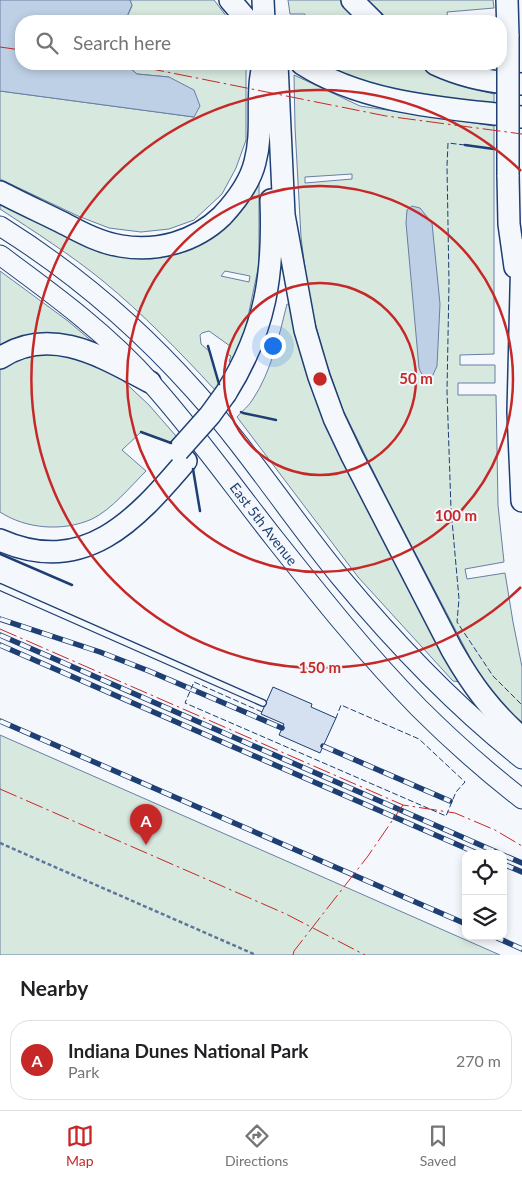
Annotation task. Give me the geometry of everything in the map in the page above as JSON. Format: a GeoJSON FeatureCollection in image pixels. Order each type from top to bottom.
{"type":"FeatureCollection","features":[{"type":"Feature","properties":{"kind":"highway"},"geometry":{"type":"LineString","coordinates":[[230,0],[243,15]]}},
{"type":"Feature","properties":{"kind":"highway"},"geometry":{"type":"LineString","coordinates":[[263,0],[264,15]]}},
{"type":"Feature","properties":{"kind":"highway"},"geometry":{"type":"LineString","coordinates":[[275,0],[276,15]]}},
{"type":"Feature","properties":{"kind":"highway"},"geometry":{"type":"LineString","coordinates":[[352,0],[367,15]]}},
{"type":"Feature","properties":{"kind":"highway"},"geometry":{"type":"LineString","coordinates":[[507,0],[509,224],[520,308]]}},
{"type":"Feature","properties":{"kind":"highway"},"geometry":{"type":"LineString","coordinates":[[0,192],[90,236],[120,246],[143,248],[171,245],[200,233],[217,221],[234,204],[247,184],[255,163],[260,139],[260,85],[263,70]]}},
{"type":"Feature","properties":{"kind":"highway"},"geometry":{"type":"LineString","coordinates":[[265,70],[276,179],[305,330],[318,377],[334,418],[467,678],[484,701],[522,738]]}},
{"type":"Feature","properties":{"kind":"highway"},"geometry":{"type":"LineString","coordinates":[[230,398],[251,348],[265,301],[270,272],[276,179],[277,70]]}},
{"type":"Feature","properties":{"kind":"highway"},"geometry":{"type":"LineString","coordinates":[[312,70],[347,87],[388,98],[522,117]]}},
{"type":"Feature","properties":{"kind":"highway"},"geometry":{"type":"LineString","coordinates":[[451,70],[472,78],[500,83],[522,84]]}},
{"type":"Feature","properties":{"kind":"highway"},"geometry":{"type":"LineString","coordinates":[[0,540],[35,552],[57,552],[79,548],[99,541],[115,532],[136,514],[182,456],[210,415],[230,398],[258,362],[278,303],[283,260],[284,215]]}},
{"type":"Feature","properties":{"kind":"highway"},"geometry":{"type":"LineString","coordinates":[[522,250],[518,412],[522,501]]}},
{"type":"Feature","properties":{"kind":"highway"},"geometry":{"type":"LineString","coordinates":[[0,358],[9,352],[29,346],[52,343],[60,344],[76,347],[104,358],[150,382]]}},
{"type":"Feature","properties":{"kind":"highway"},"geometry":{"type":"LineString","coordinates":[[0,524],[36,538],[74,536],[92,529],[126,506],[182,456]]}},
{"type":"Feature","properties":{"kind":"main road","name":"East 5th Avenue"},"geometry":{"type":"LineString","coordinates":[[0,226],[50,259],[90,290],[165,359],[196,392],[341,578],[394,638],[445,690],[522,759]]}},
{"type":"Feature","properties":{"kind":"main road","name":"East 5th Avenue"},"geometry":{"type":"LineString","coordinates":[[0,255],[76,311],[150,382],[215,460],[273,536],[370,655],[420,708],[486,770],[522,799]]}},
{"type":"Feature","properties":{"kind":"lane"},"geometry":{"type":"LineString","coordinates":[[0,587],[263,703]]}},
{"type":"Feature","properties":{"kind":"path"},"geometry":{"type":"LineString","coordinates":[[0,843],[256,955]]}},
{"type":"Feature","properties":{"kind":"shaded area"},"geometry":{"type":"Polygon","coordinates":[[[130,0],[214,0],[225,15],[128,15],[132,6],[130,0]]]}},
{"type":"Feature","properties":{"kind":"shaded area"},"geometry":{"type":"Polygon","coordinates":[[[288,0],[343,0],[358,15],[305,15],[290,14],[288,0]]]}},
{"type":"Feature","properties":{"kind":"shaded area"},"geometry":{"type":"Polygon","coordinates":[[[368,0],[493,0],[494,8],[447,12],[447,15],[384,15],[368,0]]]}},
{"type":"Feature","properties":{"kind":"shaded area"},"geometry":{"type":"Polygon","coordinates":[[[132,70],[246,70],[246,140],[236,168],[222,194],[194,220],[169,229],[141,232],[109,228],[78,216],[0,179],[0,91],[194,117],[169,77],[137,74],[132,70]]]}},
{"type":"Feature","properties":{"kind":"shaded area"},"geometry":{"type":"Polygon","coordinates":[[[332,70],[430,70],[471,88],[494,94],[494,105],[381,89],[332,70]]]}},
{"type":"Feature","properties":{"kind":"shaded area"},"geometry":{"type":"Polygon","coordinates":[[[294,75],[360,106],[494,126],[494,354],[460,355],[460,365],[495,365],[495,383],[458,383],[458,395],[496,395],[498,505],[504,562],[465,569],[467,579],[505,573],[522,667],[522,724],[496,699],[477,671],[343,410],[326,362],[309,301],[301,237],[294,75]],[[352,174],[305,177],[305,183],[352,179],[352,174]]]}},
{"type":"Feature","properties":{"kind":"shaded area"},"geometry":{"type":"Polygon","coordinates":[[[259,179],[259,264],[245,331],[231,363],[229,361],[231,356],[227,354],[230,346],[209,331],[200,335],[201,344],[210,352],[219,384],[215,390],[161,334],[91,271],[0,209],[0,199],[80,238],[169,250],[259,179]],[[225,271],[221,276],[249,282],[250,276],[225,271]]]}},
{"type":"Feature","properties":{"kind":"shaded area"},"geometry":{"type":"Polygon","coordinates":[[[0,271],[68,321],[94,343],[58,335],[35,334],[23,336],[0,345],[0,271]]]}},
{"type":"Feature","properties":{"kind":"shaded area"},"geometry":{"type":"Polygon","coordinates":[[[287,304],[292,305],[460,682],[453,681],[358,577],[237,417],[251,402],[265,377],[274,353],[287,304]]]}},
{"type":"Feature","properties":{"kind":"shaded area"},"geometry":{"type":"Polygon","coordinates":[[[51,352],[74,353],[117,375],[149,405],[176,436],[170,442],[141,432],[122,450],[146,471],[120,497],[106,510],[92,519],[69,526],[45,527],[21,522],[0,512],[0,369],[18,360],[51,352]]]}},
{"type":"Feature","properties":{"kind":"shaded area"},"geometry":{"type":"Polygon","coordinates":[[[0,735],[462,938],[462,940],[500,955],[0,955],[0,735]]]}},
{"type":"Feature","properties":{"kind":"water"},"geometry":{"type":"Polygon","coordinates":[[[0,0],[130,0],[132,5],[128,15],[15,15],[15,70],[132,70],[137,74],[169,77],[194,90],[200,106],[194,117],[0,91],[0,0]]]}},
{"type":"Feature","properties":{"kind":"water"},"geometry":{"type":"Polygon","coordinates":[[[412,206],[420,208],[432,223],[440,304],[437,366],[432,377],[424,376],[419,368],[406,223],[407,210],[412,206]]]}},
{"type":"Feature","properties":{"kind":"building"},"geometry":{"type":"Polygon","coordinates":[[[273,687],[312,704],[311,707],[336,718],[320,753],[279,735],[284,724],[261,714],[273,687]]]}},
{"type":"Feature","properties":{"kind":"railway"},"geometry":{"type":"LineString","coordinates":[[0,619],[100,652],[282,728]]}},
{"type":"Feature","properties":{"kind":"railway"},"geometry":{"type":"LineString","coordinates":[[0,635],[492,850]]}},
{"type":"Feature","properties":{"kind":"railway"},"geometry":{"type":"LineString","coordinates":[[0,645],[470,850]]}},
{"type":"Feature","properties":{"kind":"railway"},"geometry":{"type":"LineString","coordinates":[[0,721],[462,922]]}},
{"type":"Feature","properties":{"kind":"railway"},"geometry":{"type":"LineString","coordinates":[[323,746],[450,801]]}},
{"type":"Feature","properties":{"kind":"railway"},"geometry":{"type":"LineString","coordinates":[[507,857],[522,863]]}},
{"type":"Feature","properties":{"kind":"railway"},"geometry":{"type":"LineString","coordinates":[[507,866],[522,872]]}},
{"type":"Feature","properties":{"kind":"railway"},"geometry":{"type":"LineString","coordinates":[[502,940],[522,949]]}},
{"type":"Feature","properties":{"kind":"fence"},"geometry":{"type":"LineString","coordinates":[[465,145],[448,143],[447,166],[449,283],[447,391],[451,509],[459,599],[457,622],[493,676],[522,705]]}},
{"type":"Feature","properties":{"kind":"fence"},"geometry":{"type":"LineString","coordinates":[[262,712],[194,682],[185,703],[446,816],[456,792],[465,782],[419,739],[341,705],[336,718]]}},
{"type":"Feature","properties":{"kind":"wall"},"geometry":{"type":"LineString","coordinates":[[465,145],[494,149]]}},
{"type":"Feature","properties":{"kind":"wall"},"geometry":{"type":"LineString","coordinates":[[208,346],[219,384]]}},
{"type":"Feature","properties":{"kind":"wall"},"geometry":{"type":"LineString","coordinates":[[241,412],[276,420]]}},
{"type":"Feature","properties":{"kind":"wall"},"geometry":{"type":"LineString","coordinates":[[141,432],[171,443]]}},
{"type":"Feature","properties":{"kind":"wall"},"geometry":{"type":"LineString","coordinates":[[193,469],[200,511]]}},
{"type":"Feature","properties":{"kind":"wall"},"geometry":{"type":"LineString","coordinates":[[0,554],[72,585]]}},
{"type":"Feature","properties":{"kind":"power"},"geometry":{"type":"LineString","coordinates":[[0,47],[15,49]]}},
{"type":"Feature","properties":{"kind":"power"},"geometry":{"type":"LineString","coordinates":[[157,70],[386,116],[522,134]]}},
{"type":"Feature","properties":{"kind":"power"},"geometry":{"type":"LineString","coordinates":[[0,629],[403,805],[455,813],[495,830],[522,846]]}},
{"type":"Feature","properties":{"kind":"power"},"geometry":{"type":"LineString","coordinates":[[0,789],[286,914],[365,955]]}},
{"type":"Feature","properties":{"kind":"power"},"geometry":{"type":"LineString","coordinates":[[293,955],[294,951],[368,856],[403,805]]}},
{"type":"Feature","properties":{"kind":"place","name":"Indiana Dunes National Park"},"geometry":{"type":"Point","coordinates":[146,845]}}]}
